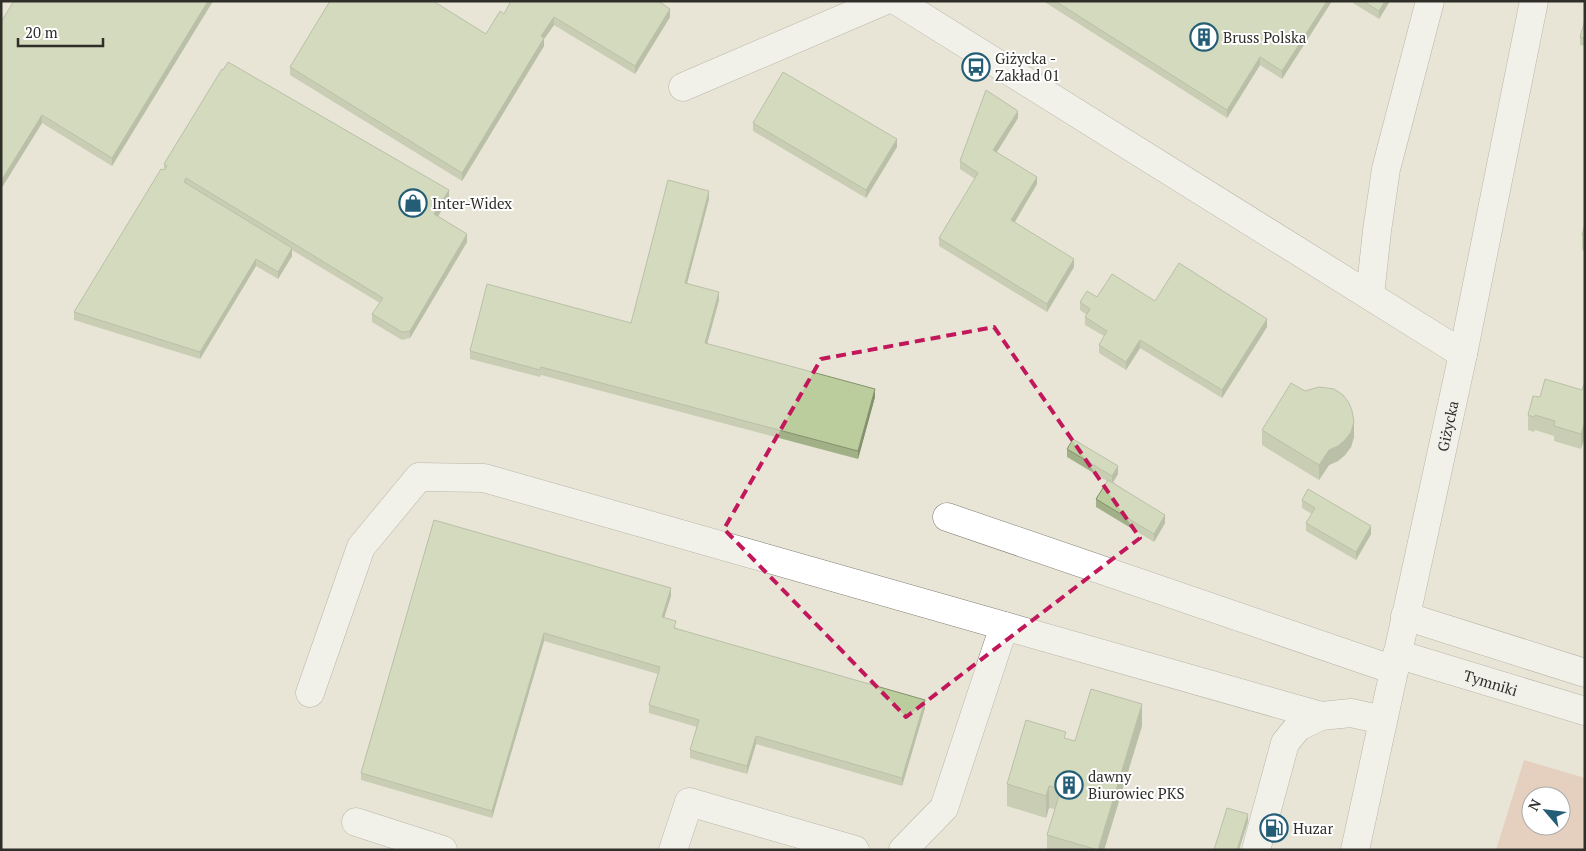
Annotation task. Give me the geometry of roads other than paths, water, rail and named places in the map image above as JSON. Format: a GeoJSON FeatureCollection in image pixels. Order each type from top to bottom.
{"type":"FeatureCollection","features":[{"type":"Feature","properties":{"kind":"street"},"geometry":{"type":"LineString","coordinates":[[683,87],[884,1]]}},
{"type":"Feature","properties":{"kind":"street"},"geometry":{"type":"LineString","coordinates":[[897,1],[1463,354]]}},
{"type":"Feature","properties":{"kind":"street"},"geometry":{"type":"LineString","coordinates":[[1370,295],[1386,168],[1430,1]]}},
{"type":"Feature","properties":{"kind":"street","name":"Giżycka"},"geometry":{"type":"LineString","coordinates":[[1355,850],[1463,354],[1534,1]]}},
{"type":"Feature","properties":{"kind":"street"},"geometry":{"type":"LineString","coordinates":[[310,693],[361,547],[420,477],[484,478],[1320,716]]}},
{"type":"Feature","properties":{"kind":"street","name":"Tymniki"},"geometry":{"type":"LineString","coordinates":[[947,517],[1395,662],[1585,710]]}},
{"type":"Feature","properties":{"kind":"street"},"geometry":{"type":"LineString","coordinates":[[1405,616],[1585,674]]}},
{"type":"Feature","properties":{"kind":"street"},"geometry":{"type":"LineString","coordinates":[[903,850],[944,808],[1004,626]]}},
{"type":"Feature","properties":{"kind":"street"},"geometry":{"type":"LineString","coordinates":[[1256,850],[1285,743],[1298,727],[1320,716],[1351,713],[1383,720]]}},
{"type":"Feature","properties":{"kind":"street"},"geometry":{"type":"LineString","coordinates":[[673,850],[689,802],[854,850]]}},
{"type":"Feature","properties":{"kind":"street"},"geometry":{"type":"LineString","coordinates":[[356,822],[443,850]]}},
{"type":"Feature","properties":{"kind":"place","name":"Bruss Polska"},"geometry":{"type":"Point","coordinates":[1204,37]}},
{"type":"Feature","properties":{"kind":"place","name":"Giżycka - Zakład 01"},"geometry":{"type":"Point","coordinates":[976,67]}},
{"type":"Feature","properties":{"kind":"place","name":"Inter-Widex"},"geometry":{"type":"Point","coordinates":[413,203]}},
{"type":"Feature","properties":{"kind":"place","name":"dawny Biurowiec PKS"},"geometry":{"type":"Point","coordinates":[1069,785]}},
{"type":"Feature","properties":{"kind":"place","name":"Huzar"},"geometry":{"type":"Point","coordinates":[1274,828]}}]}
